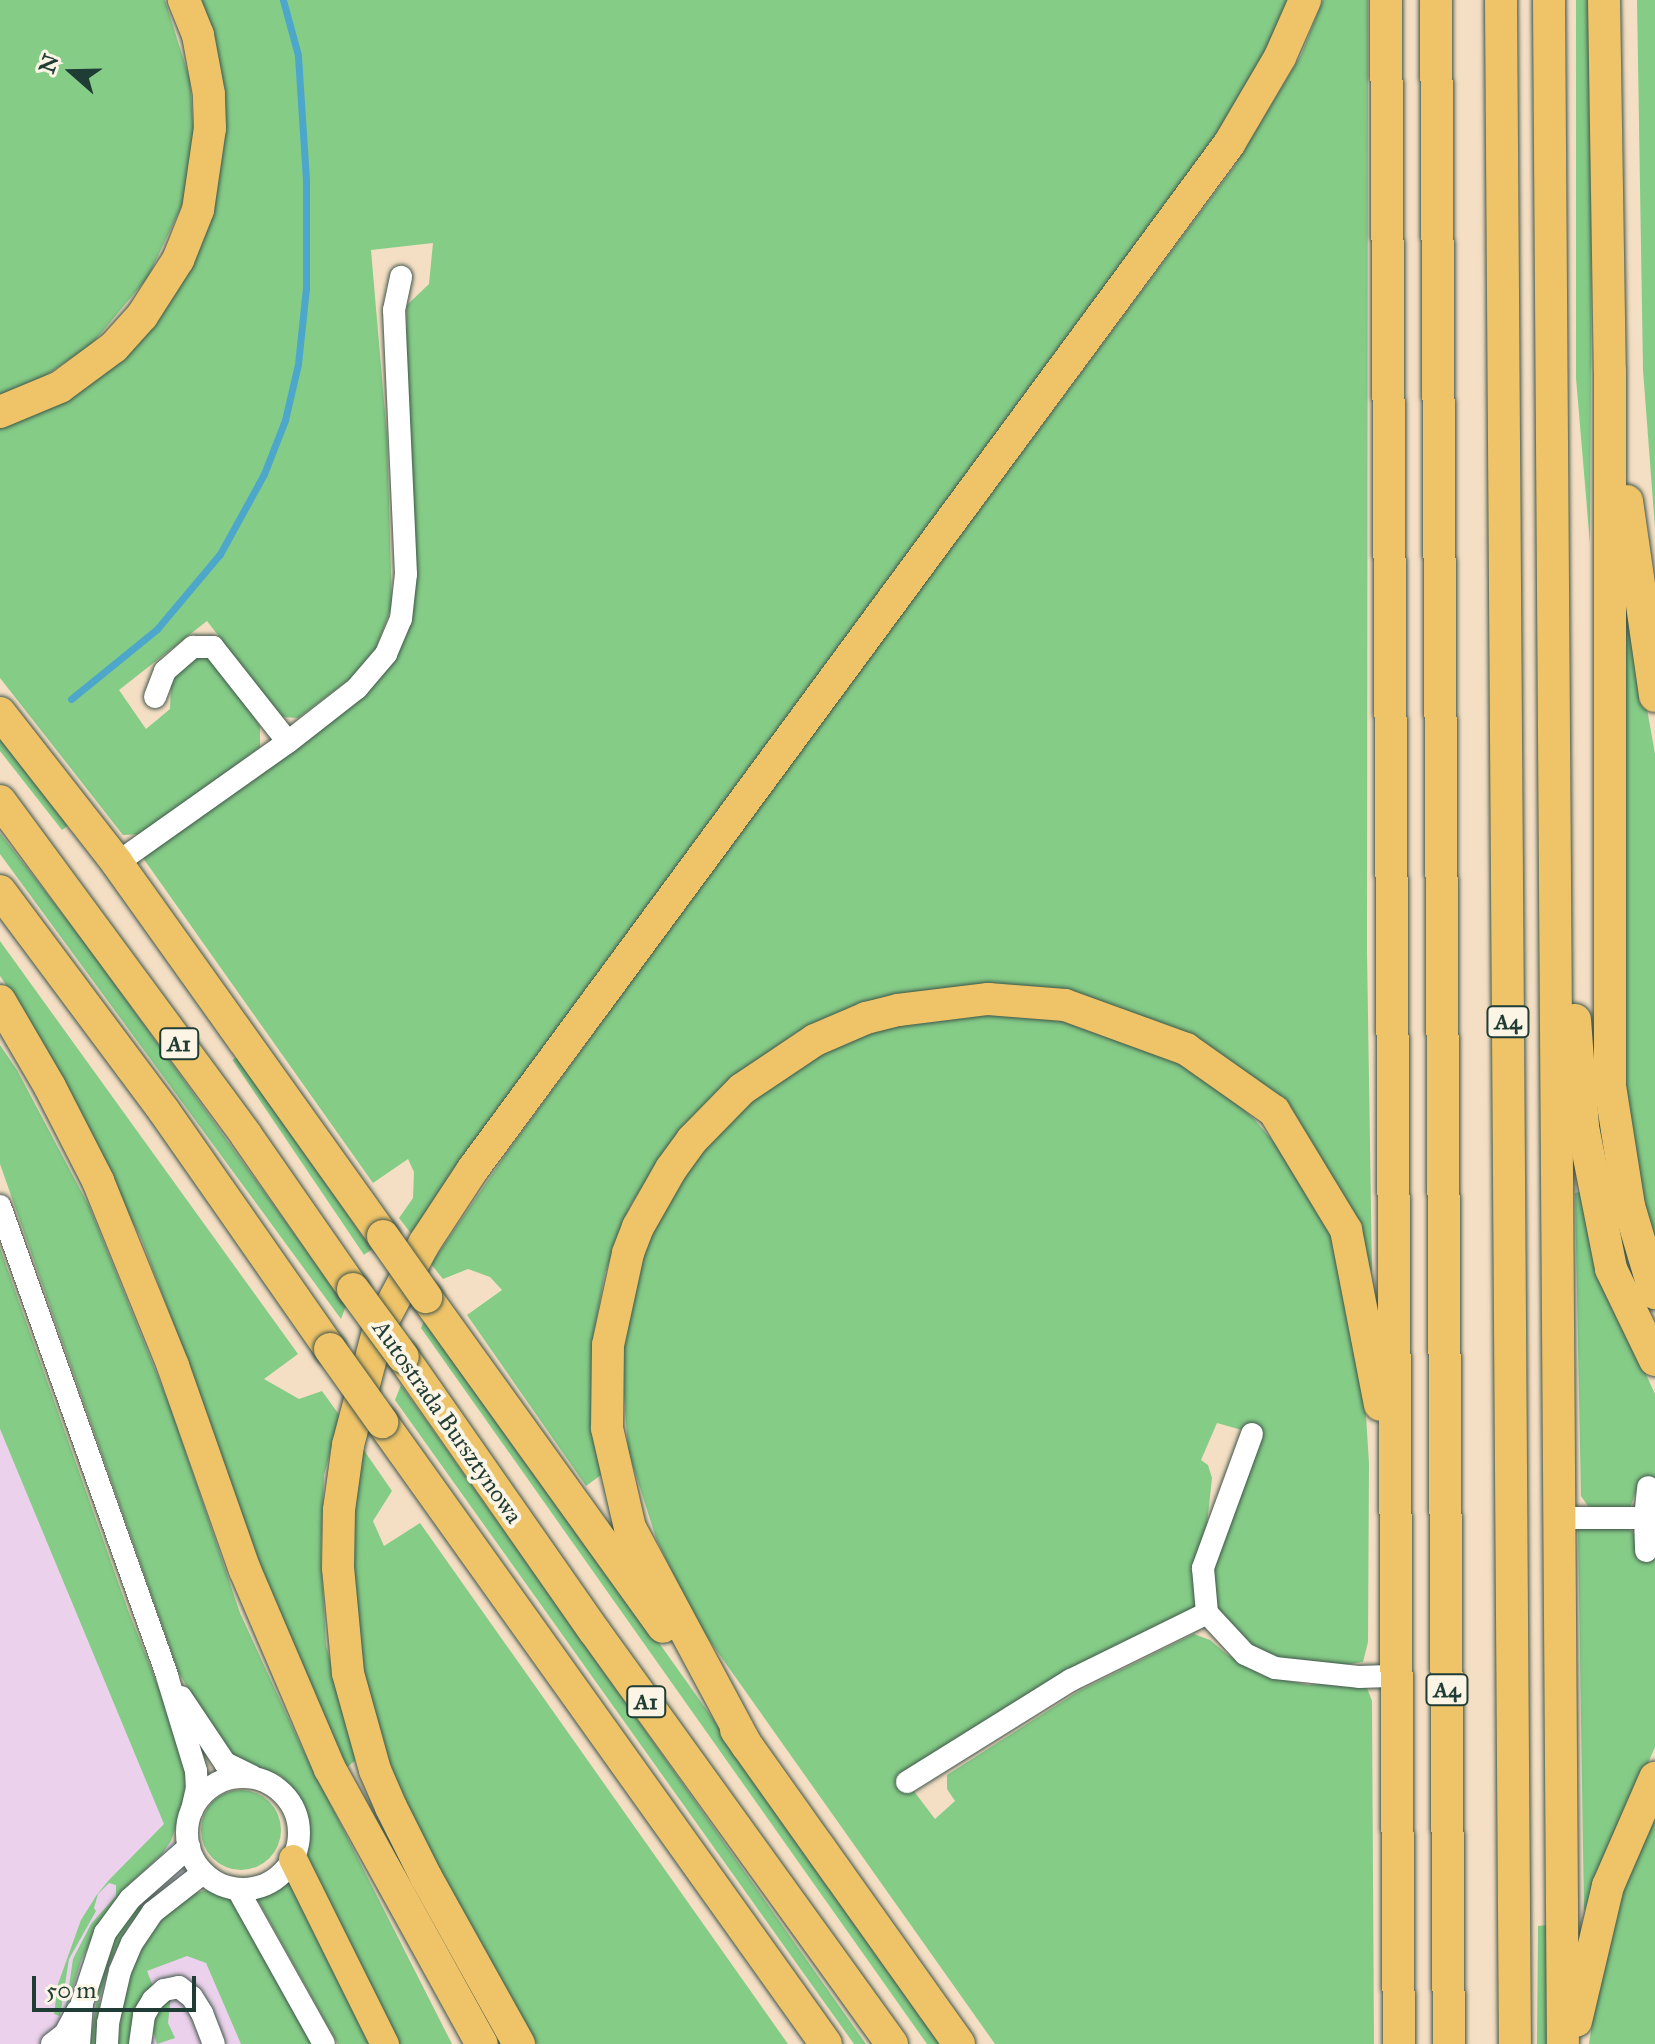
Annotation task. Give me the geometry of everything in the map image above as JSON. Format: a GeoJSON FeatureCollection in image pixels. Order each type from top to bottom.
{"type":"FeatureCollection","features":[{"type":"Feature","properties":{"kind":"highway"},"geometry":{"type":"LineString","coordinates":[[0,412],[60,387],[114,347],[142,316],[178,260],[198,210],[210,128],[209,94],[198,35],[184,0]]}},
{"type":"Feature","properties":{"kind":"highway"},"geometry":{"type":"LineString","coordinates":[[519,2044],[426,1877],[391,1807],[375,1770],[348,1673],[338,1568],[339,1510],[348,1445],[379,1328],[425,1242],[473,1169],[1229,144],[1280,57],[1305,0]]}},
{"type":"Feature","properties":{"kind":"highway"},"geometry":{"type":"LineString","coordinates":[[1386,0],[1399,2044]]}},
{"type":"Feature","properties":{"kind":"highway","name":"A4"},"geometry":{"type":"LineString","coordinates":[[1436,0],[1449,2044]]}},
{"type":"Feature","properties":{"kind":"highway","name":"A4"},"geometry":{"type":"LineString","coordinates":[[1501,0],[1515,2044]]}},
{"type":"Feature","properties":{"kind":"highway"},"geometry":{"type":"LineString","coordinates":[[1549,0],[1563,2044]]}},
{"type":"Feature","properties":{"kind":"highway"},"geometry":{"type":"LineString","coordinates":[[1604,0],[1610,371],[1610,1086],[1629,1206],[1655,1293]]}},
{"type":"Feature","properties":{"kind":"highway"},"geometry":{"type":"LineString","coordinates":[[1610,371],[1655,696]]}},
{"type":"Feature","properties":{"kind":"highway"},"geometry":{"type":"LineString","coordinates":[[0,713],[117,863],[959,2044]]}},
{"type":"Feature","properties":{"kind":"highway","name":"Autostrada Bursztynowa"},"geometry":{"type":"LineString","coordinates":[[0,801],[246,1135],[892,2044]]}},
{"type":"Feature","properties":{"kind":"highway"},"geometry":{"type":"LineString","coordinates":[[1555,826],[1583,1127],[1611,1269],[1655,1360]]}},
{"type":"Feature","properties":{"kind":"highway","name":"A1"},"geometry":{"type":"LineString","coordinates":[[0,891],[164,1111],[826,2044]]}},
{"type":"Feature","properties":{"kind":"highway"},"geometry":{"type":"LineString","coordinates":[[747,1746],[630,1528],[609,1441],[605,1392],[608,1345],[628,1253],[638,1227],[671,1169],[700,1131],[742,1089],[789,1055],[838,1029],[928,1003],[988,999],[1065,1005],[1186,1049],[1274,1111],[1346,1230],[1396,1499]]}},
{"type":"Feature","properties":{"kind":"highway"},"geometry":{"type":"LineString","coordinates":[[0,1001],[98,1181],[173,1366],[245,1570],[330,1769],[482,2044]]}},
{"type":"Feature","properties":{"kind":"highway"},"geometry":{"type":"LineString","coordinates":[[1571,2044],[1608,1886],[1655,1778]]}},
{"type":"Feature","properties":{"kind":"main road"},"geometry":{"type":"LineString","coordinates":[[293,1859],[385,2044]]}},
{"type":"Feature","properties":{"kind":"street"},"geometry":{"type":"LineString","coordinates":[[117,863],[288,742],[357,688],[386,654],[401,619],[406,574],[394,310],[401,277]]}},
{"type":"Feature","properties":{"kind":"street"},"geometry":{"type":"LineString","coordinates":[[155,697],[165,671],[193,647],[213,647],[288,742]]}},
{"type":"Feature","properties":{"kind":"street"},"geometry":{"type":"LineString","coordinates":[[0,1206],[167,1676],[196,1771],[197,1788],[187,1829],[189,1847],[203,1873],[219,1884],[238,1890],[270,1882],[280,1876],[293,1859],[299,1840],[298,1820],[290,1801],[275,1787],[225,1763],[167,1676]]}},
{"type":"Feature","properties":{"kind":"street"},"geometry":{"type":"LineString","coordinates":[[1252,1434],[1203,1568],[1207,1613],[1245,1654],[1275,1668],[1359,1677],[1397,1676]]}},
{"type":"Feature","properties":{"kind":"street"},"geometry":{"type":"LineString","coordinates":[[1646,1551],[1648,1487]]}},
{"type":"Feature","properties":{"kind":"street"},"geometry":{"type":"LineString","coordinates":[[1560,1518],[1645,1518]]}},
{"type":"Feature","properties":{"kind":"street"},"geometry":{"type":"LineString","coordinates":[[907,1782],[1071,1680],[1207,1613]]}},
{"type":"Feature","properties":{"kind":"street"},"geometry":{"type":"LineString","coordinates":[[192,1810],[203,1794],[218,1783],[237,1777],[257,1779]]}},
{"type":"Feature","properties":{"kind":"street"},"geometry":{"type":"LineString","coordinates":[[52,2044],[65,2034],[82,2003],[105,1933],[130,1899],[189,1847]]}},
{"type":"Feature","properties":{"kind":"street"},"geometry":{"type":"LineString","coordinates":[[107,2044],[108,2023],[120,1971],[132,1943],[153,1912],[203,1873]]}},
{"type":"Feature","properties":{"kind":"street"},"geometry":{"type":"LineString","coordinates":[[238,1890],[324,2044]]}},
{"type":"Feature","properties":{"kind":"street"},"geometry":{"type":"LineString","coordinates":[[140,2044],[144,2015],[153,2000],[164,1990],[179,1987],[192,1997],[201,2011],[214,2044]]}},
{"type":"Feature","properties":{"kind":"street"},"geometry":{"type":"LineString","coordinates":[[79,2044],[82,2003]]}},
{"type":"Feature","properties":{"kind":"shaded area"},"geometry":{"type":"Polygon","coordinates":[[[0,1429],[76,1609],[256,2044],[0,2044],[0,1429]]]}},
{"type":"Feature","properties":{"kind":"green space"},"geometry":{"type":"Polygon","coordinates":[[[0,0],[165,0],[190,80],[194,140],[183,203],[148,277],[92,344],[36,382],[0,396],[0,0]]]}},
{"type":"Feature","properties":{"kind":"green space"},"geometry":{"type":"Polygon","coordinates":[[[197,0],[1289,0],[1244,94],[1166,206],[413,1236],[399,1218],[413,1198],[414,1172],[408,1159],[373,1183],[143,858],[343,707],[411,607],[405,383],[407,305],[429,284],[433,243],[371,250],[387,436],[392,606],[376,648],[351,678],[298,718],[281,717],[207,621],[119,690],[146,729],[170,709],[171,685],[177,668],[193,658],[212,657],[260,726],[260,747],[144,834],[123,835],[0,678],[0,425],[66,395],[217,184],[197,0]]]}},
{"type":"Feature","properties":{"kind":"green space"},"geometry":{"type":"Polygon","coordinates":[[[1323,0],[1368,0],[1367,951],[1372,1273],[1344,1204],[1293,1125],[1159,1023],[890,997],[797,1032],[731,1079],[674,1138],[630,1206],[605,1273],[593,1338],[592,1413],[601,1475],[586,1486],[467,1315],[502,1290],[490,1277],[468,1269],[443,1279],[431,1264],[508,1151],[737,836],[1234,167],[1301,55],[1323,0]]]}},
{"type":"Feature","properties":{"kind":"green space"},"geometry":{"type":"Polygon","coordinates":[[[1576,0],[1593,0],[1590,544],[1576,378],[1576,0]]]}},
{"type":"Feature","properties":{"kind":"green space"},"geometry":{"type":"Polygon","coordinates":[[[1637,0],[1655,0],[1655,528],[1643,370],[1637,0]]]}},
{"type":"Feature","properties":{"kind":"green space"},"geometry":{"type":"Polygon","coordinates":[[[1625,585],[1655,754],[1655,1251],[1629,1138],[1624,1059],[1625,585]]]}},
{"type":"Feature","properties":{"kind":"green space"},"geometry":{"type":"Polygon","coordinates":[[[0,737],[70,824],[62,830],[0,751],[0,737]]]}},
{"type":"Feature","properties":{"kind":"green space"},"geometry":{"type":"Polygon","coordinates":[[[0,833],[89,948],[346,1306],[341,1319],[0,854],[0,833]]]}},
{"type":"Feature","properties":{"kind":"green space"},"geometry":{"type":"Polygon","coordinates":[[[0,941],[298,1354],[264,1379],[299,1399],[322,1391],[340,1416],[324,1475],[321,1555],[326,1645],[356,1760],[346,1768],[287,1644],[193,1375],[141,1238],[19,1004],[0,976],[0,941]]]}},
{"type":"Feature","properties":{"kind":"green space"},"geometry":{"type":"Polygon","coordinates":[[[973,1008],[1049,1014],[1156,1051],[1215,1084],[1254,1119],[1289,1160],[1326,1218],[1346,1280],[1363,1368],[1369,1463],[1368,1642],[1363,1662],[1338,1666],[1267,1656],[1238,1640],[1216,1615],[1211,1576],[1263,1436],[1217,1423],[1201,1460],[1208,1465],[1212,1478],[1198,1606],[904,1778],[935,1819],[955,1801],[947,1789],[947,1775],[1079,1691],[1194,1634],[1210,1640],[1228,1655],[1264,1676],[1308,1685],[1351,1681],[1367,1688],[1372,1701],[1374,2044],[995,2044],[695,1620],[656,1538],[628,1450],[621,1353],[634,1280],[653,1223],[697,1152],[761,1085],[843,1040],[914,1018],[973,1008]]]}},
{"type":"Feature","properties":{"kind":"green space"},"geometry":{"type":"Polygon","coordinates":[[[0,1045],[17,1070],[89,1206],[171,1409],[240,1613],[302,1748],[452,2044],[398,2044],[306,1858],[308,1832],[301,1801],[281,1776],[226,1755],[179,1673],[0,1164],[0,1045]]]}},
{"type":"Feature","properties":{"kind":"green space"},"geometry":{"type":"Polygon","coordinates":[[[240,1055],[371,1250],[364,1255],[233,1060],[240,1055]]]}},
{"type":"Feature","properties":{"kind":"green space"},"geometry":{"type":"Polygon","coordinates":[[[1582,1191],[1614,1304],[1655,1394],[1655,1483],[1638,1486],[1630,1508],[1590,1509],[1581,1496],[1575,1193],[1582,1191]]]}},
{"type":"Feature","properties":{"kind":"green space"},"geometry":{"type":"Polygon","coordinates":[[[0,1248],[128,1610],[189,1765],[187,1794],[171,1841],[162,1854],[129,1884],[97,1927],[81,1961],[65,2013],[73,1959],[91,1924],[116,1896],[116,1885],[109,1883],[98,1894],[96,1911],[69,1959],[60,2016],[54,2014],[58,1984],[81,1920],[96,1896],[109,1880],[164,1824],[0,1429],[0,1248]]]}},
{"type":"Feature","properties":{"kind":"green space"},"geometry":{"type":"Polygon","coordinates":[[[425,1319],[554,1495],[944,2044],[927,2044],[421,1328],[425,1319]]]}},
{"type":"Feature","properties":{"kind":"green space"},"geometry":{"type":"Polygon","coordinates":[[[401,1385],[866,2044],[854,2044],[395,1400],[401,1385]]]}},
{"type":"Feature","properties":{"kind":"green space"},"geometry":{"type":"Polygon","coordinates":[[[361,1446],[392,1491],[373,1521],[384,1546],[420,1523],[788,2044],[537,2044],[405,1812],[371,1716],[351,1612],[349,1520],[361,1446]]]}},
{"type":"Feature","properties":{"kind":"green space"},"geometry":{"type":"Polygon","coordinates":[[[1655,1488],[1655,1747],[1584,1911],[1578,1528],[1629,1529],[1636,1535],[1637,1559],[1650,1562],[1654,1558],[1655,1488]]]}},
{"type":"Feature","properties":{"kind":"green space"},"geometry":{"type":"Polygon","coordinates":[[[233,1790],[249,1790],[270,1801],[281,1822],[281,1838],[270,1859],[249,1870],[233,1870],[219,1864],[207,1852],[201,1838],[201,1822],[207,1808],[219,1796],[233,1790]]]}},
{"type":"Feature","properties":{"kind":"green space"},"geometry":{"type":"Polygon","coordinates":[[[1655,1809],[1655,2044],[1589,2044],[1601,1961],[1634,1858],[1655,1809]]]}},
{"type":"Feature","properties":{"kind":"green space"},"geometry":{"type":"Polygon","coordinates":[[[291,1873],[374,2044],[338,2044],[255,1895],[274,1890],[291,1873]]]}},
{"type":"Feature","properties":{"kind":"green space"},"geometry":{"type":"Polygon","coordinates":[[[207,1890],[236,1902],[316,2044],[241,2044],[206,1963],[187,1956],[147,1971],[153,1986],[144,1994],[135,2044],[118,2044],[124,1990],[141,1947],[171,1908],[193,1894],[207,1890]]]}},
{"type":"Feature","properties":{"kind":"green space"},"geometry":{"type":"Polygon","coordinates":[[[138,1904],[143,1908],[128,1927],[109,1964],[100,1998],[96,2044],[90,2044],[102,1966],[117,1934],[138,1904]]]}},
{"type":"Feature","properties":{"kind":"green space"},"geometry":{"type":"Polygon","coordinates":[[[1547,1925],[1549,2044],[1537,2044],[1538,1926],[1547,1925]]]}},
{"type":"Feature","properties":{"kind":"green space"},"geometry":{"type":"Polygon","coordinates":[[[171,1996],[168,2023],[175,2038],[157,2044],[149,2019],[171,1996]]]}},
{"type":"Feature","properties":{"kind":"waterway"},"geometry":{"type":"LineString","coordinates":[[71,699],[157,629],[220,554],[264,474],[285,420],[298,364],[306,288],[306,180],[298,55],[283,0]]}}]}
